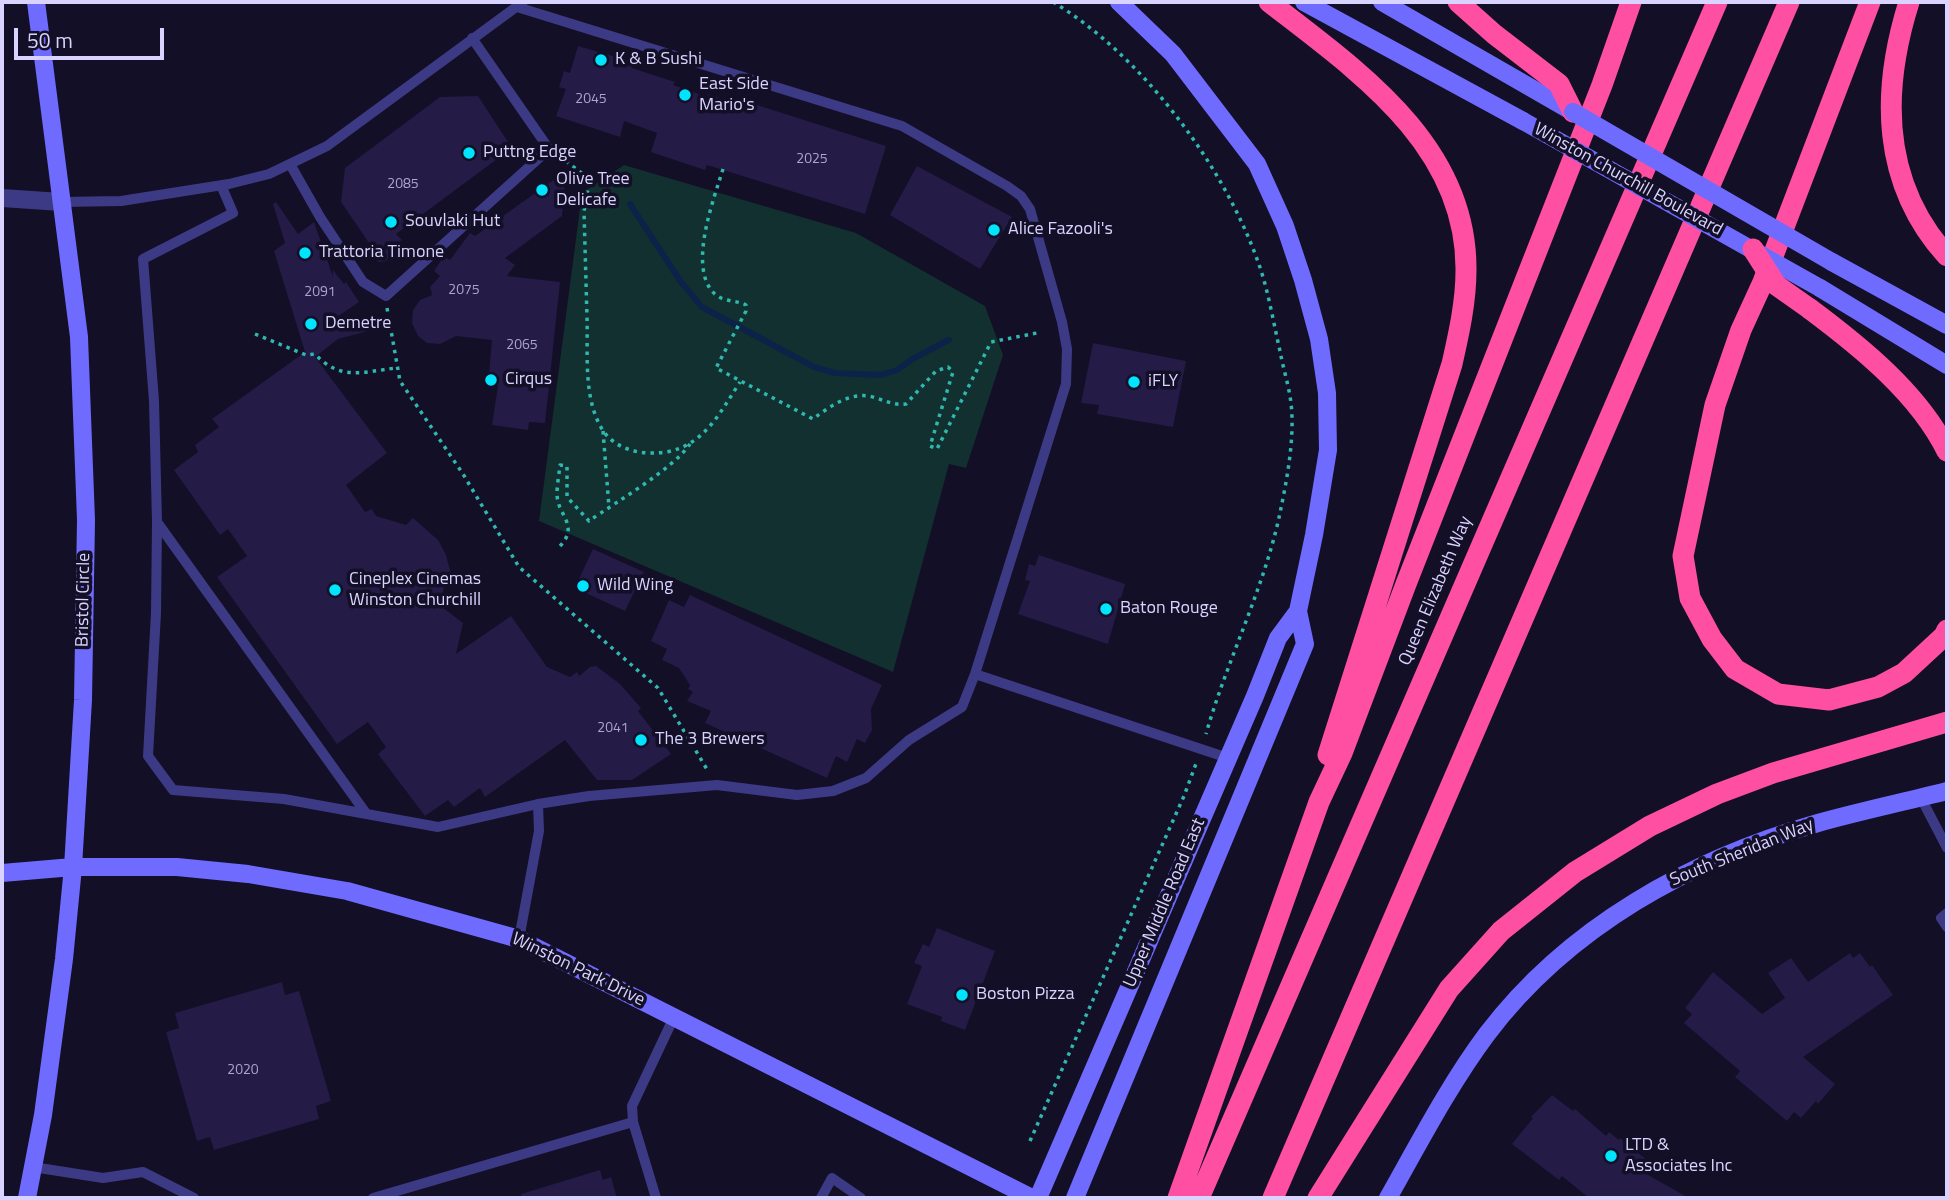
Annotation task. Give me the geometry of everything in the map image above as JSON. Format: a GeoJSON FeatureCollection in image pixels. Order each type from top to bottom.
{"type":"FeatureCollection","features":[{"type":"Feature","properties":{"kind":"highway"},"geometry":{"type":"LineString","coordinates":[[1269,2],[1362,77],[1418,132],[1435,158],[1452,193],[1464,241],[1466,268],[1462,317],[1452,364],[1329,749],[1319,802]]}},
{"type":"Feature","properties":{"kind":"highway"},"geometry":{"type":"LineString","coordinates":[[1458,2],[1539,82],[1559,84],[1573,113]]}},
{"type":"Feature","properties":{"kind":"highway"},"geometry":{"type":"LineString","coordinates":[[1178,1198],[1319,802],[1342,753],[1602,85],[1631,2]]}},
{"type":"Feature","properties":{"kind":"highway","name":"Queen Elizabeth Way"},"geometry":{"type":"LineString","coordinates":[[1199,1198],[1717,2]]}},
{"type":"Feature","properties":{"kind":"highway"},"geometry":{"type":"LineString","coordinates":[[1273,1198],[1789,2]]}},
{"type":"Feature","properties":{"kind":"highway"},"geometry":{"type":"LineString","coordinates":[[1870,2],[1763,282],[1741,330],[1715,405],[1683,556],[1690,598],[1712,639],[1735,669],[1778,694],[1829,700],[1878,687],[1905,673],[1947,630]]}},
{"type":"Feature","properties":{"kind":"highway"},"geometry":{"type":"LineString","coordinates":[[1909,2],[1898,37],[1891,82],[1893,148],[1905,188],[1921,221],[1947,256]]}},
{"type":"Feature","properties":{"kind":"highway"},"geometry":{"type":"LineString","coordinates":[[1753,249],[1776,285],[1863,350],[1910,398],[1928,419],[1947,451]]}},
{"type":"Feature","properties":{"kind":"highway"},"geometry":{"type":"LineString","coordinates":[[1318,1198],[1449,989],[1501,931],[1574,872],[1650,826],[1717,794],[1773,773],[1947,722]]}},
{"type":"Feature","properties":{"kind":"street","name":"Bristol Circle"},"geometry":{"type":"LineString","coordinates":[[27,1198],[53,1044],[73,867],[83,699],[86,520],[79,337],[36,2]]}},
{"type":"Feature","properties":{"kind":"street","name":"Upper Middle Road East"},"geometry":{"type":"LineString","coordinates":[[1075,1198],[1305,643],[1298,611],[1328,450],[1328,393],[1319,339],[1285,226],[1256,164],[1173,54],[1119,2]]}},
{"type":"Feature","properties":{"kind":"street","name":"Winston Churchill Boulevard"},"geometry":{"type":"LineString","coordinates":[[1304,2],[1753,249],[1947,365]]}},
{"type":"Feature","properties":{"kind":"street"},"geometry":{"type":"LineString","coordinates":[[1382,2],[1539,82]]}},
{"type":"Feature","properties":{"kind":"street","name":"Winston Churchill Boulevard"},"geometry":{"type":"LineString","coordinates":[[1573,113],[1947,325]]}},
{"type":"Feature","properties":{"kind":"street"},"geometry":{"type":"LineString","coordinates":[[2,198],[61,202]]}},
{"type":"Feature","properties":{"kind":"street","name":"Upper Middle Road East"},"geometry":{"type":"LineString","coordinates":[[1038,1198],[1278,638],[1298,611]]}},
{"type":"Feature","properties":{"kind":"street","name":"South Sheridan Way"},"geometry":{"type":"LineString","coordinates":[[1388,1198],[1445,1099],[1487,1034],[1521,994],[1561,956],[1604,922],[1663,884],[1750,847],[1817,823],[1947,791]]}},
{"type":"Feature","properties":{"kind":"street","name":"Winston Park Drive"},"geometry":{"type":"LineString","coordinates":[[2,873],[73,867],[177,867],[248,874],[347,891],[519,939],[1032,1198]]}},
{"type":"Feature","properties":{"kind":"lane"},"geometry":{"type":"LineString","coordinates":[[61,202],[121,201],[270,174],[327,146],[520,5],[902,126],[1021,196],[1030,209],[1067,349],[1066,384],[975,674],[962,707],[909,740],[866,778],[833,791],[797,795],[717,785],[589,796],[538,804],[438,827],[284,799],[173,790],[148,756],[156,613],[157,522],[154,401],[143,259],[233,213],[221,185]]}},
{"type":"Feature","properties":{"kind":"lane"},"geometry":{"type":"LineString","coordinates":[[290,164],[320,217],[363,282],[386,296],[549,149],[472,38]]}},
{"type":"Feature","properties":{"kind":"lane"},"geometry":{"type":"LineString","coordinates":[[157,522],[365,812]]}},
{"type":"Feature","properties":{"kind":"lane"},"geometry":{"type":"LineString","coordinates":[[975,674],[1228,758]]}},
{"type":"Feature","properties":{"kind":"lane"},"geometry":{"type":"LineString","coordinates":[[1921,798],[1947,848]]}},
{"type":"Feature","properties":{"kind":"lane"},"geometry":{"type":"LineString","coordinates":[[519,939],[539,831],[538,804]]}},
{"type":"Feature","properties":{"kind":"lane"},"geometry":{"type":"LineString","coordinates":[[1947,913],[1941,918],[1947,927]]}},
{"type":"Feature","properties":{"kind":"lane"},"geometry":{"type":"LineString","coordinates":[[656,1198],[632,1122],[632,1106],[674,1017]]}},
{"type":"Feature","properties":{"kind":"lane"},"geometry":{"type":"LineString","coordinates":[[373,1198],[632,1122]]}},
{"type":"Feature","properties":{"kind":"lane"},"geometry":{"type":"LineString","coordinates":[[33,1167],[103,1178],[143,1172],[194,1198]]}},
{"type":"Feature","properties":{"kind":"lane"},"geometry":{"type":"LineString","coordinates":[[821,1198],[832,1178],[861,1198]]}},
{"type":"Feature","properties":{"kind":"path"},"geometry":{"type":"LineString","coordinates":[[1030,1141],[1184,796],[1202,749],[1215,702],[1270,553],[1286,474],[1291,404],[1258,261],[1242,222],[1203,153],[1161,96],[1137,69],[1084,23],[1053,2]]}},
{"type":"Feature","properties":{"kind":"path"},"geometry":{"type":"LineString","coordinates":[[549,149],[591,180],[584,211],[589,372],[596,415],[603,431],[609,508]]}},
{"type":"Feature","properties":{"kind":"path"},"geometry":{"type":"LineString","coordinates":[[723,169],[705,231],[702,252],[712,291],[719,297],[746,305],[746,311],[716,368],[740,382],[813,419],[835,403],[856,396],[906,404],[936,370],[948,367],[953,372],[930,446],[937,449],[991,342],[1037,333]]}},
{"type":"Feature","properties":{"kind":"path"},"geometry":{"type":"LineString","coordinates":[[386,296],[400,382],[463,474],[519,567],[658,688],[717,785]]}},
{"type":"Feature","properties":{"kind":"path"},"geometry":{"type":"LineString","coordinates":[[256,334],[306,355],[315,354],[326,365],[348,374],[396,368]]}},
{"type":"Feature","properties":{"kind":"path"},"geometry":{"type":"LineString","coordinates":[[560,546],[567,539],[569,527],[556,496],[560,466],[567,466],[567,497],[589,521],[684,453],[706,432],[740,382]]}},
{"type":"Feature","properties":{"kind":"path"},"geometry":{"type":"LineString","coordinates":[[603,431],[615,443],[631,451],[668,452],[692,443]]}},
{"type":"Feature","properties":{"kind":"green space"},"geometry":{"type":"Polygon","coordinates":[[[624,165],[856,233],[985,306],[1003,355],[966,468],[949,464],[893,672],[539,521],[582,193],[624,165]]]}},
{"type":"Feature","properties":{"kind":"building"},"geometry":{"type":"Polygon","coordinates":[[[578,46],[633,62],[632,68],[675,82],[673,85],[707,97],[708,94],[756,109],[757,105],[886,146],[865,214],[707,165],[705,170],[651,152],[657,133],[624,121],[620,137],[556,116],[566,89],[559,87],[564,71],[570,73],[578,46]]]}},
{"type":"Feature","properties":{"kind":"building"},"geometry":{"type":"Polygon","coordinates":[[[478,96],[512,148],[396,234],[402,240],[391,248],[391,255],[386,261],[379,262],[373,258],[369,243],[341,202],[345,168],[440,97],[478,96]]]}},
{"type":"Feature","properties":{"kind":"building"},"geometry":{"type":"Polygon","coordinates":[[[917,166],[1012,217],[980,269],[890,215],[917,166]]]}},
{"type":"Feature","properties":{"kind":"building"},"geometry":{"type":"Polygon","coordinates":[[[566,171],[562,216],[505,258],[515,265],[507,276],[560,282],[545,423],[529,422],[528,430],[492,425],[498,386],[488,385],[492,340],[456,336],[440,344],[427,343],[418,336],[412,323],[413,310],[420,300],[432,295],[430,287],[440,276],[434,271],[444,256],[450,260],[470,233],[475,236],[566,171]]]}},
{"type":"Feature","properties":{"kind":"building","name":"Cineplex Cinemas Winston Churchill"},"geometry":{"type":"Polygon","coordinates":[[[276,202],[298,234],[314,222],[333,277],[333,270],[344,284],[346,282],[359,302],[337,317],[372,330],[338,339],[315,357],[387,453],[346,485],[365,512],[372,509],[376,516],[406,525],[413,518],[438,540],[446,555],[451,574],[444,580],[442,607],[463,623],[456,654],[511,616],[547,667],[570,677],[577,672],[579,676],[590,667],[596,666],[620,684],[641,708],[638,711],[671,754],[632,780],[597,780],[565,740],[485,797],[480,788],[454,807],[448,800],[425,816],[378,754],[386,747],[368,722],[337,744],[217,577],[247,556],[228,529],[220,535],[174,470],[198,452],[195,445],[219,427],[212,419],[305,352],[274,251],[285,243],[273,204],[276,202]]]}},
{"type":"Feature","properties":{"kind":"building","name":"iFLY"},"geometry":{"type":"Polygon","coordinates":[[[1093,343],[1186,361],[1173,427],[1097,414],[1099,405],[1081,403],[1093,343]]]}},
{"type":"Feature","properties":{"kind":"building"},"geometry":{"type":"Polygon","coordinates":[[[593,549],[644,572],[625,611],[579,590],[577,583],[593,549]]]}},
{"type":"Feature","properties":{"kind":"building"},"geometry":{"type":"Polygon","coordinates":[[[1039,555],[1125,584],[1108,644],[1018,614],[1030,581],[1025,580],[1029,564],[1035,566],[1039,555]]]}},
{"type":"Feature","properties":{"kind":"building"},"geometry":{"type":"Polygon","coordinates":[[[690,595],[882,685],[871,709],[872,730],[865,743],[857,739],[847,762],[836,756],[827,778],[705,723],[711,711],[687,701],[693,692],[688,689],[690,685],[679,668],[662,660],[667,649],[651,641],[669,600],[684,607],[690,595]]]}},
{"type":"Feature","properties":{"kind":"building"},"geometry":{"type":"Polygon","coordinates":[[[937,928],[995,951],[965,1030],[941,1021],[942,1017],[907,1004],[922,966],[914,963],[923,944],[929,947],[937,928]]]}},
{"type":"Feature","properties":{"kind":"building"},"geometry":{"type":"Polygon","coordinates":[[[1850,953],[1853,958],[1860,953],[1893,995],[1803,1057],[1835,1084],[1818,1104],[1816,1101],[1801,1118],[1794,1112],[1787,1121],[1735,1077],[1740,1071],[1684,1023],[1692,1014],[1685,1008],[1713,972],[1762,1014],[1785,998],[1768,973],[1791,958],[1808,982],[1850,953]]]}},
{"type":"Feature","properties":{"kind":"building"},"geometry":{"type":"Polygon","coordinates":[[[282,982],[285,995],[299,991],[331,1101],[316,1106],[319,1119],[214,1150],[210,1137],[197,1141],[166,1032],[179,1028],[175,1013],[282,982]]]}},
{"type":"Feature","properties":{"kind":"building"},"geometry":{"type":"Polygon","coordinates":[[[1552,1095],[1573,1111],[1575,1109],[1606,1136],[1609,1132],[1619,1140],[1620,1138],[1654,1166],[1648,1175],[1689,1198],[1589,1198],[1562,1176],[1559,1180],[1512,1144],[1533,1118],[1531,1117],[1552,1095]]]}},
{"type":"Feature","properties":{"kind":"building"},"geometry":{"type":"Polygon","coordinates":[[[600,1170],[603,1180],[611,1177],[617,1198],[522,1198],[521,1194],[600,1170]]]}},
{"type":"Feature","properties":{"kind":"waterway"},"geometry":{"type":"LineString","coordinates":[[630,204],[681,282],[702,307],[814,367],[835,373],[881,375],[897,370],[949,340]]}},
{"type":"Feature","properties":{"kind":"place","name":"K & B Sushi"},"geometry":{"type":"Point","coordinates":[601,60]}},
{"type":"Feature","properties":{"kind":"place","name":"East Side Mario's"},"geometry":{"type":"Point","coordinates":[685,95]}},
{"type":"Feature","properties":{"kind":"place","name":"Puttng Edge"},"geometry":{"type":"Point","coordinates":[469,153]}},
{"type":"Feature","properties":{"kind":"place","name":"Olive Tree Delicafe"},"geometry":{"type":"Point","coordinates":[542,190]}},
{"type":"Feature","properties":{"kind":"place","name":"Souvlaki Hut"},"geometry":{"type":"Point","coordinates":[391,222]}},
{"type":"Feature","properties":{"kind":"place","name":"Alice Fazooli's"},"geometry":{"type":"Point","coordinates":[994,230]}},
{"type":"Feature","properties":{"kind":"place","name":"Trattoria Timone"},"geometry":{"type":"Point","coordinates":[305,253]}},
{"type":"Feature","properties":{"kind":"place","name":"Demetre"},"geometry":{"type":"Point","coordinates":[311,324]}},
{"type":"Feature","properties":{"kind":"place","name":"Cirqus"},"geometry":{"type":"Point","coordinates":[491,380]}},
{"type":"Feature","properties":{"kind":"place","name":"iFLY"},"geometry":{"type":"Point","coordinates":[1134,382]}},
{"type":"Feature","properties":{"kind":"place","name":"Wild Wing"},"geometry":{"type":"Point","coordinates":[583,586]}},
{"type":"Feature","properties":{"kind":"place","name":"Cineplex Cinemas Winston Churchill"},"geometry":{"type":"Point","coordinates":[335,590]}},
{"type":"Feature","properties":{"kind":"place","name":"Baton Rouge"},"geometry":{"type":"Point","coordinates":[1106,609]}},
{"type":"Feature","properties":{"kind":"place","name":"The 3 Brewers"},"geometry":{"type":"Point","coordinates":[641,740]}},
{"type":"Feature","properties":{"kind":"place","name":"Boston Pizza"},"geometry":{"type":"Point","coordinates":[962,995]}},
{"type":"Feature","properties":{"kind":"place","name":"LTD & Associates Inc"},"geometry":{"type":"Point","coordinates":[1611,1156]}}]}
